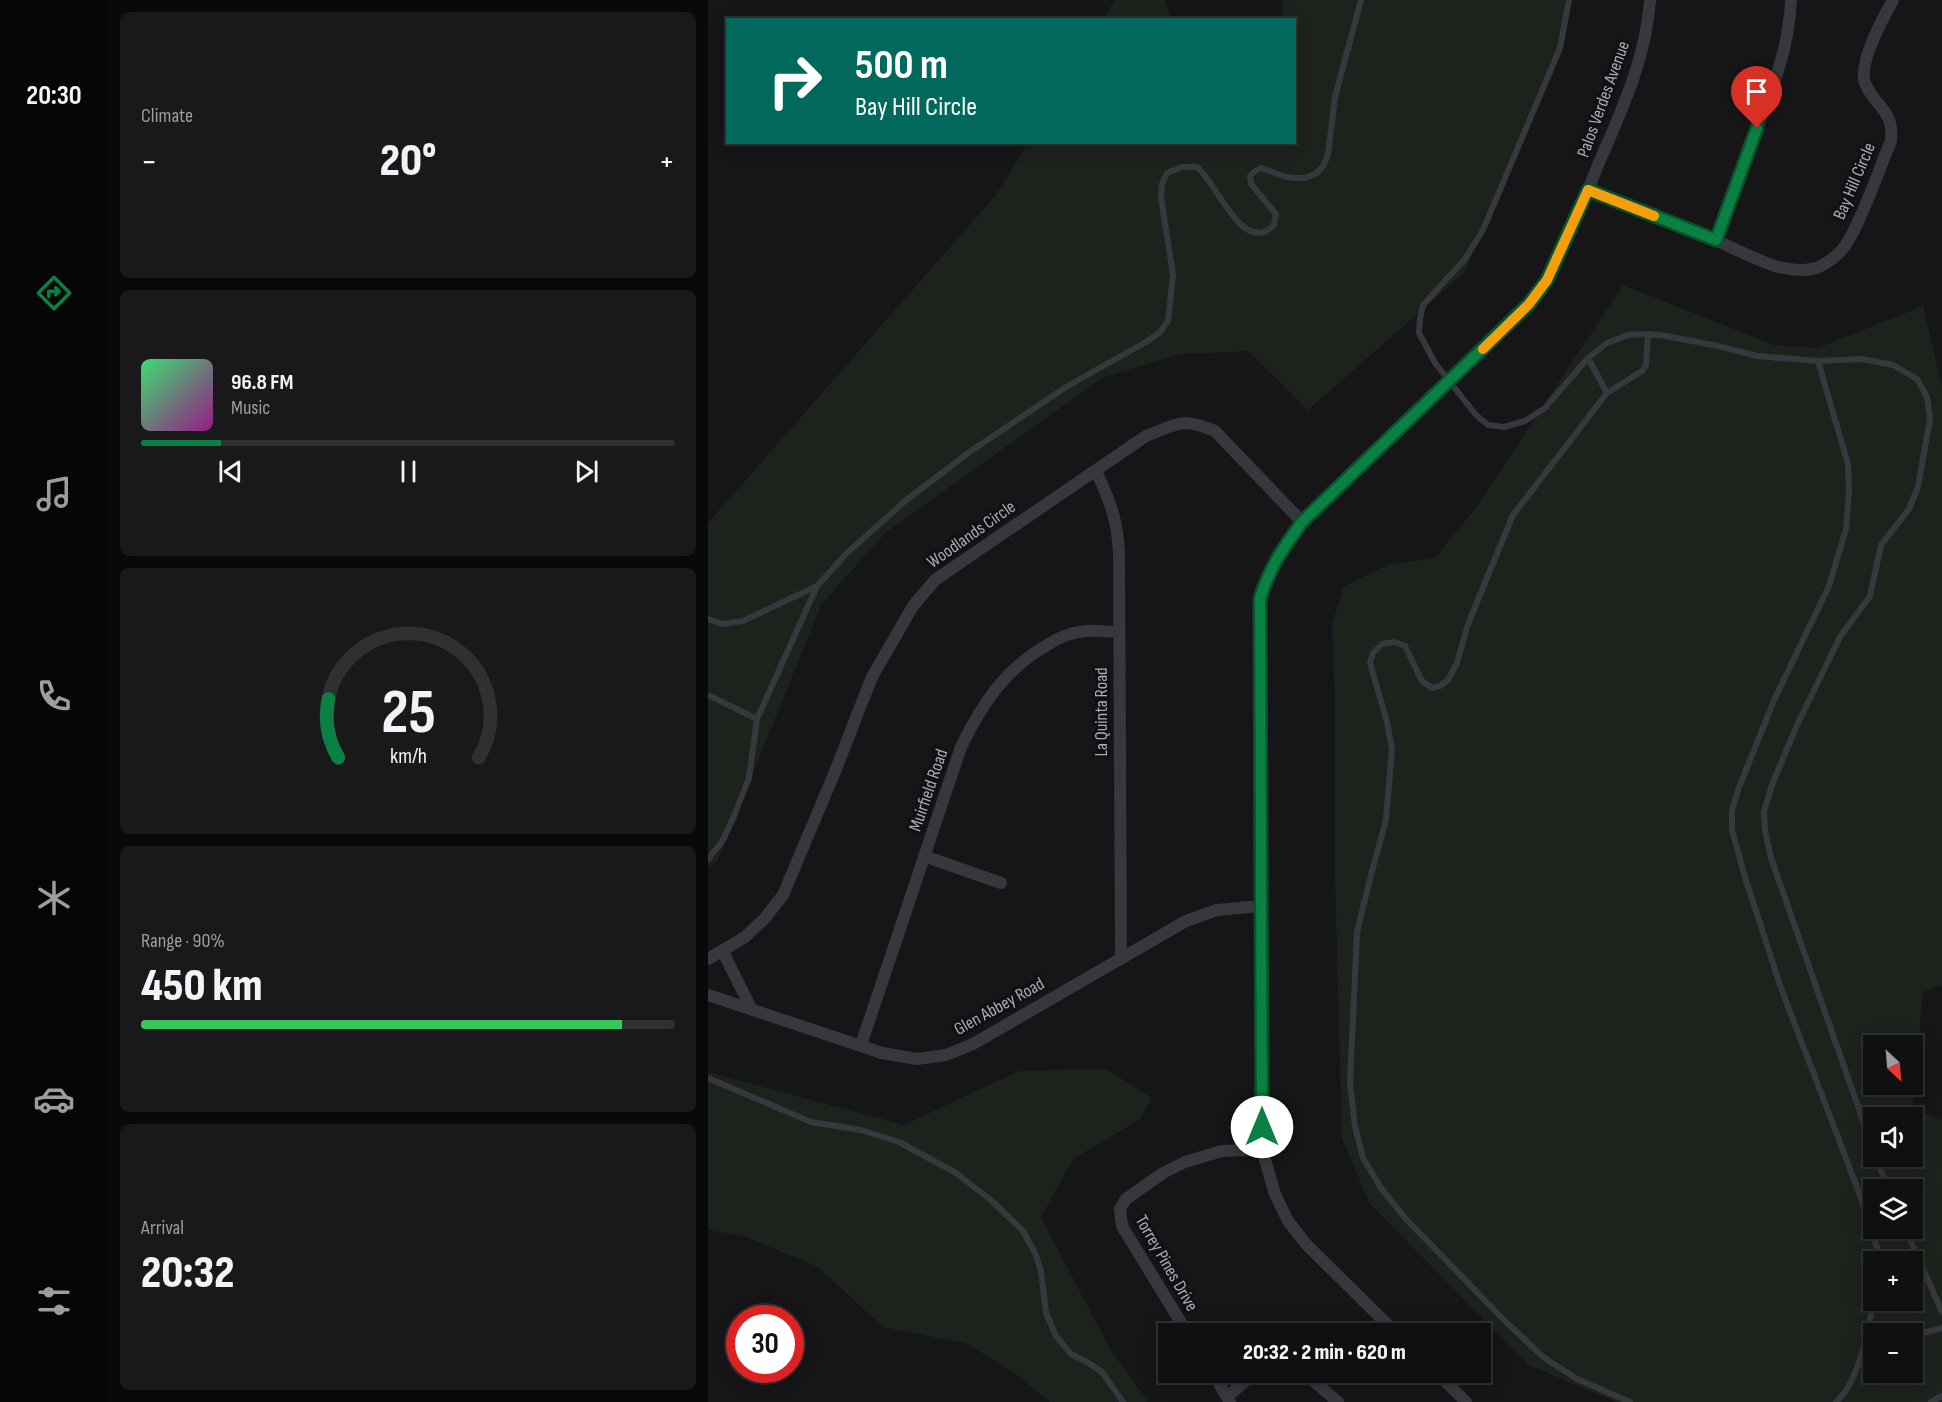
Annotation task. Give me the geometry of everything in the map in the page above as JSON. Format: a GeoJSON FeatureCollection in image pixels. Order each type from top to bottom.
{"type":"FeatureCollection","features":[{"type":"Feature","properties":{"kind":"street","name":"Palos Verdes Avenue"},"geometry":{"type":"LineString","coordinates":[[1386,1323],[1306,1244],[1288,1221],[1275,1194],[1262,1149],[1260,598],[1277,557],[1302,522],[1529,304],[1547,280],[1627,97],[1640,58],[1650,0]]}},
{"type":"Feature","properties":{"kind":"street"},"geometry":{"type":"LineString","coordinates":[[1716,240],[1750,145],[1771,96],[1787,36],[1791,0]]}},
{"type":"Feature","properties":{"kind":"street","name":"Bay Hill Circle"},"geometry":{"type":"LineString","coordinates":[[1588,190],[1716,240],[1761,261],[1787,268],[1813,269],[1839,252],[1852,233],[1891,141],[1892,127],[1887,114],[1864,81],[1864,69],[1869,48],[1893,0]]}},
{"type":"Feature","properties":{"kind":"street","name":"Woodlands Circle"},"geometry":{"type":"LineString","coordinates":[[708,960],[745,937],[783,895],[872,677],[895,633],[922,593],[935,580],[1146,436],[1182,422],[1198,424],[1215,431],[1302,522]]}},
{"type":"Feature","properties":{"kind":"street","name":"La Quinta Road"},"geometry":{"type":"LineString","coordinates":[[1096,471],[1113,506],[1118,529],[1121,957]]}},
{"type":"Feature","properties":{"kind":"street","name":"Muirfield Road"},"geometry":{"type":"LineString","coordinates":[[861,1045],[962,747],[976,717],[1002,680],[1027,657],[1061,637],[1084,631],[1118,632]]}},
{"type":"Feature","properties":{"kind":"street"},"geometry":{"type":"LineString","coordinates":[[924,856],[1002,883]]}},
{"type":"Feature","properties":{"kind":"street","name":"Glen Abbey Road"},"geometry":{"type":"LineString","coordinates":[[708,995],[882,1053],[917,1059],[946,1055],[973,1044],[1186,921],[1217,910],[1261,906]]}},
{"type":"Feature","properties":{"kind":"street"},"geometry":{"type":"LineString","coordinates":[[723,952],[750,1008]]}},
{"type":"Feature","properties":{"kind":"street","name":"Torrey Pines Drive"},"geometry":{"type":"LineString","coordinates":[[1181,1323],[1122,1226],[1120,1209],[1126,1199],[1163,1173],[1185,1162],[1222,1151],[1262,1149]]}},
{"type":"Feature","properties":{"kind":"street"},"geometry":{"type":"LineString","coordinates":[[1219,1383],[1229,1400],[1245,1383]]}},
{"type":"Feature","properties":{"kind":"street"},"geometry":{"type":"LineString","coordinates":[[1316,1383],[1338,1402]]}},
{"type":"Feature","properties":{"kind":"street"},"geometry":{"type":"LineString","coordinates":[[1447,1383],[1466,1402]]}},
{"type":"Feature","properties":{"kind":"lane"},"geometry":{"type":"LineString","coordinates":[[708,859],[722,842],[749,778],[757,719],[817,585],[905,501],[971,451],[1066,387],[1159,333],[1168,321],[1172,291],[1171,261],[1161,196],[1162,184],[1167,174],[1182,167],[1197,167],[1247,231],[1263,232],[1274,225],[1276,214],[1251,184],[1250,176],[1261,168],[1286,177],[1305,178],[1317,173],[1323,166],[1328,155],[1335,97],[1361,0]]}},
{"type":"Feature","properties":{"kind":"lane"},"geometry":{"type":"LineString","coordinates":[[1569,0],[1560,48],[1483,230],[1465,259],[1423,305],[1419,333],[1435,363],[1476,415],[1488,425],[1504,427],[1525,421],[1545,408],[1588,358],[1607,343],[1628,335],[1648,334],[1718,346],[1757,356],[1818,361],[1862,359],[1893,365],[1917,379],[1927,397],[1930,419],[1918,487],[1909,509],[1881,545],[1870,596],[1840,637],[1773,782],[1764,812],[1765,831],[1771,858],[1863,1121]]}},
{"type":"Feature","properties":{"kind":"lane"},"geometry":{"type":"LineString","coordinates":[[1630,1402],[1577,1379],[1543,1357],[1406,1219],[1381,1188],[1363,1158],[1355,1126],[1350,1083],[1358,932],[1386,820],[1392,749],[1387,722],[1370,663],[1374,653],[1382,644],[1395,642],[1405,646],[1422,681],[1432,688],[1448,680],[1456,663],[1468,624],[1513,515],[1607,393],[1642,371],[1646,365],[1648,334]]}},
{"type":"Feature","properties":{"kind":"lane"},"geometry":{"type":"LineString","coordinates":[[1588,358],[1607,393]]}},
{"type":"Feature","properties":{"kind":"lane"},"geometry":{"type":"LineString","coordinates":[[1818,361],[1848,464],[1849,491],[1846,529],[1829,586],[1775,698],[1738,790],[1732,810],[1732,830],[1781,988],[1860,1195],[1876,1251]]}},
{"type":"Feature","properties":{"kind":"lane"},"geometry":{"type":"LineString","coordinates":[[708,619],[722,624],[743,621],[817,585]]}},
{"type":"Feature","properties":{"kind":"lane"},"geometry":{"type":"LineString","coordinates":[[708,695],[757,719]]}},
{"type":"Feature","properties":{"kind":"lane"},"geometry":{"type":"LineString","coordinates":[[708,1078],[811,1122],[861,1130],[899,1142],[956,1173],[992,1201],[1023,1231],[1035,1253],[1041,1271],[1046,1313],[1056,1336],[1071,1354],[1102,1372],[1123,1402]]}},
{"type":"Feature","properties":{"kind":"lane"},"geometry":{"type":"LineString","coordinates":[[1910,1239],[1942,1312]]}},
{"type":"Feature","properties":{"kind":"lane"},"geometry":{"type":"LineString","coordinates":[[1923,1333],[1942,1328]]}},
{"type":"Feature","properties":{"kind":"lane"},"geometry":{"type":"LineString","coordinates":[[1836,1402],[1843,1396],[1863,1350]]}},
{"type":"Feature","properties":{"kind":"lane"},"geometry":{"type":"LineString","coordinates":[[1931,1402],[1942,1396]]}},
{"type":"Feature","properties":{"kind":"shaded area"},"geometry":{"type":"Polygon","coordinates":[[[1115,0],[1165,0],[1171,18],[1104,18],[1115,0]]]}},
{"type":"Feature","properties":{"kind":"shaded area"},"geometry":{"type":"Polygon","coordinates":[[[1282,0],[1568,0],[1565,41],[1464,273],[1308,410],[1248,351],[1180,354],[1102,378],[885,533],[821,605],[718,860],[708,867],[708,523],[995,196],[1027,144],[1296,144],[1296,18],[1283,18],[1282,0]]]}},
{"type":"Feature","properties":{"kind":"shaded area"},"geometry":{"type":"Polygon","coordinates":[[[1623,285],[1774,345],[1818,348],[1923,306],[1942,387],[1942,985],[1923,992],[1919,1035],[1863,1035],[1863,1095],[1914,1095],[1913,1107],[1863,1107],[1863,1167],[1923,1167],[1923,1113],[1942,1120],[1942,1402],[1616,1402],[1529,1365],[1491,1327],[1491,1323],[1488,1323],[1370,1204],[1342,1139],[1335,875],[1335,700],[1332,624],[1343,587],[1390,564],[1435,558],[1477,506],[1623,285]]]}},
{"type":"Feature","properties":{"kind":"shaded area"},"geometry":{"type":"Polygon","coordinates":[[[1106,1069],[1152,1098],[1139,1120],[1073,1159],[1041,1217],[1110,1349],[1148,1402],[1050,1402],[1020,1377],[968,1344],[883,1327],[818,1267],[744,1236],[708,1230],[708,1072],[904,1125],[1019,1071],[1106,1069]]]}},
{"type":"Feature","properties":{"kind":"slow traffic"},"geometry":{"type":"LineString","coordinates":[[1483,349],[1529,304],[1547,280],[1588,190],[1654,216]]}},
{"type":"Feature","properties":{"kind":"route"},"geometry":{"type":"LineString","coordinates":[[1262,1127],[1260,598],[1277,557],[1302,522],[1529,304],[1547,280],[1588,190],[1716,240],[1757,128]]}}]}
